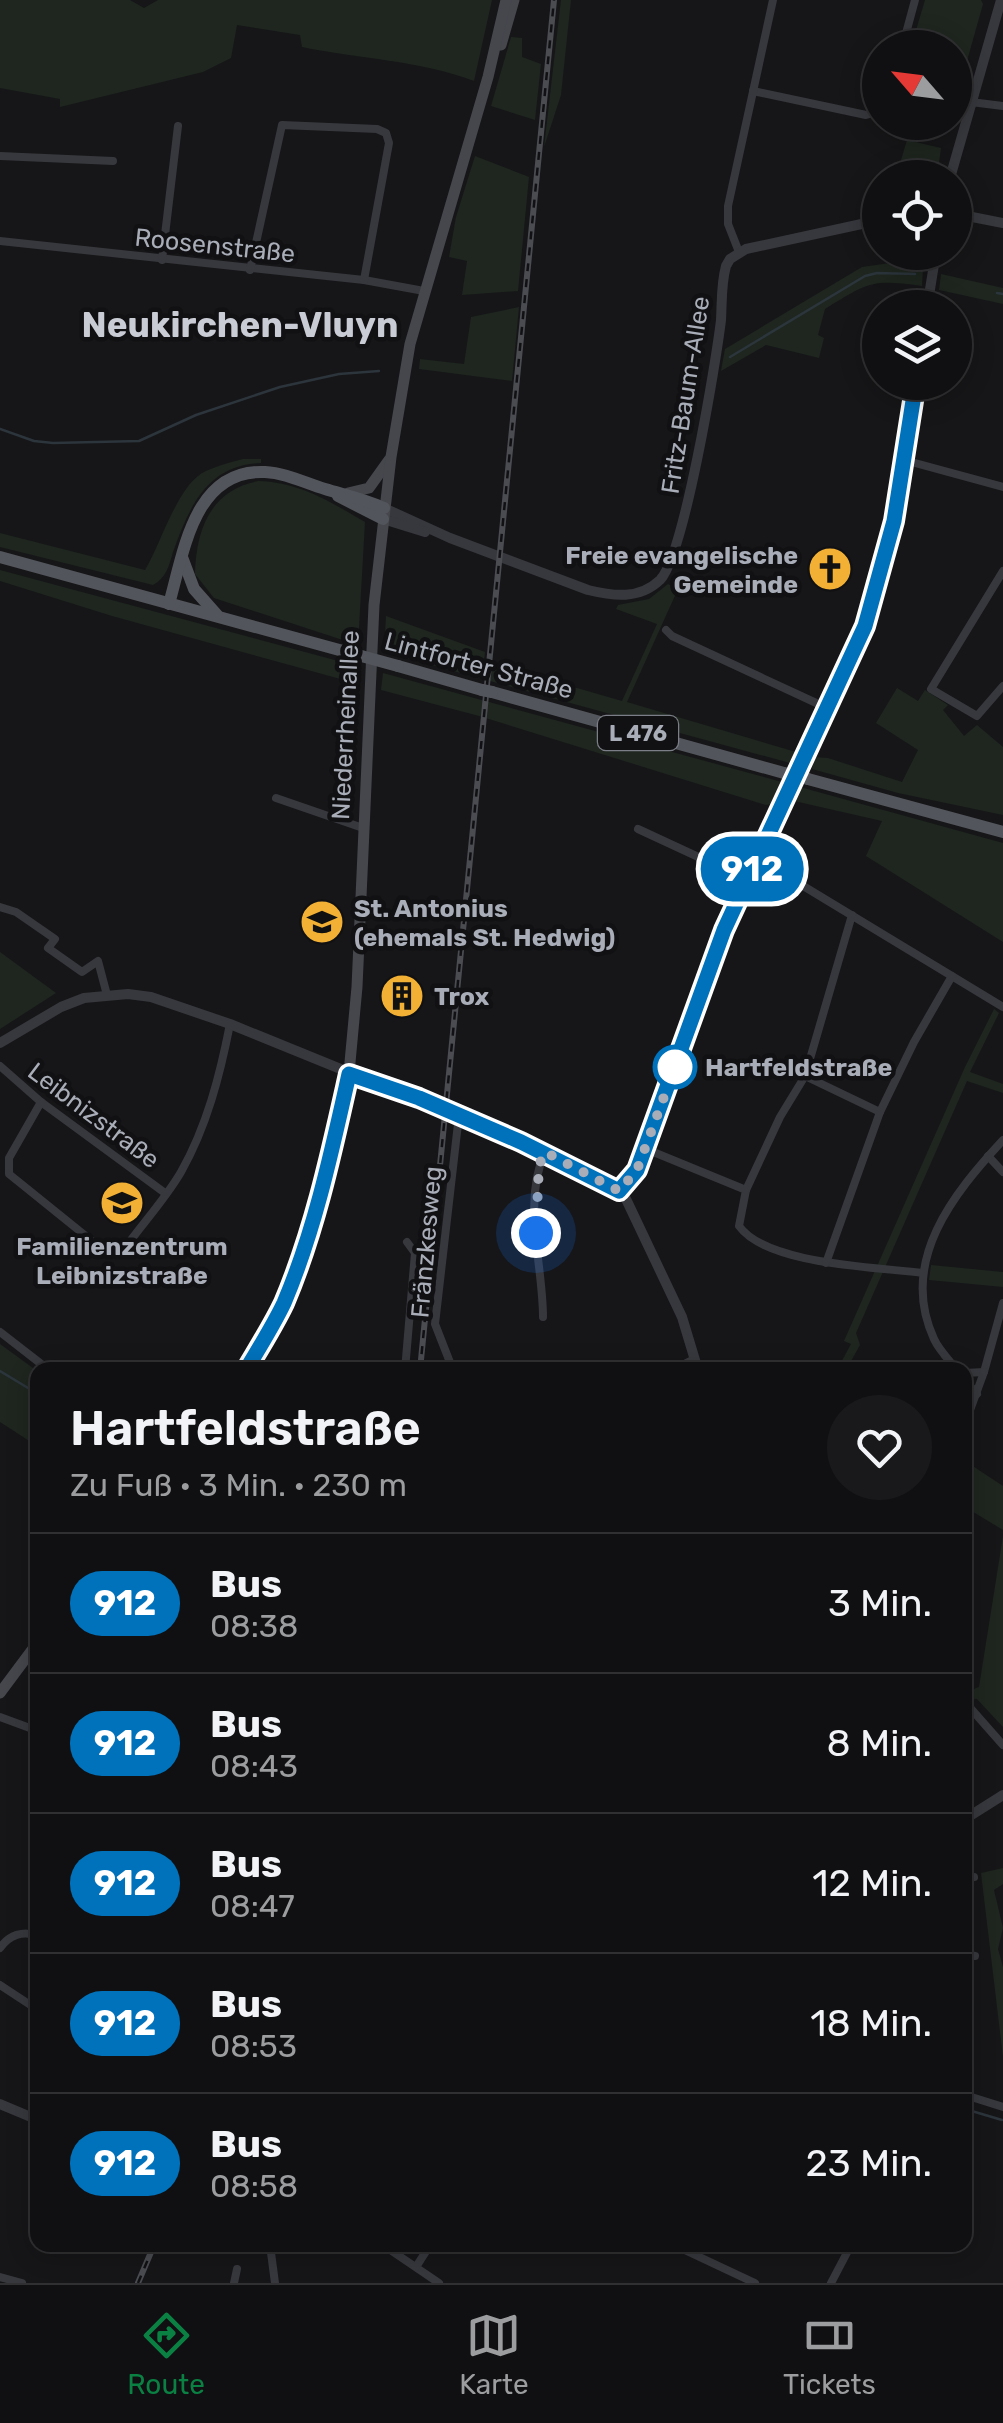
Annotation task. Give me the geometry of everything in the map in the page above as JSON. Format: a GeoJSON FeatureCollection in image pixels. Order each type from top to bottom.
{"type":"FeatureCollection","features":[{"type":"Feature","properties":{"kind":"main road","name":"Niederrheinallee"},"geometry":{"type":"LineString","coordinates":[[488,77],[506,0]]}},
{"type":"Feature","properties":{"kind":"main road","name":"Niederrheinallee"},"geometry":{"type":"LineString","coordinates":[[251,1362],[275,1321],[297,1268],[332,1152],[349,1074],[358,987],[362,828],[383,514],[407,360],[424,291],[514,0]]}},
{"type":"Feature","properties":{"kind":"main road"},"geometry":{"type":"LineString","coordinates":[[327,490],[347,493],[369,488],[392,457]]}},
{"type":"Feature","properties":{"kind":"main road"},"geometry":{"type":"LineString","coordinates":[[169,604],[194,519],[223,482],[241,474],[267,472],[327,490],[383,514]]}},
{"type":"Feature","properties":{"kind":"main road"},"geometry":{"type":"LineString","coordinates":[[347,493],[383,514]]}},
{"type":"Feature","properties":{"kind":"main road"},"geometry":{"type":"LineString","coordinates":[[182,557],[194,589],[219,616]]}},
{"type":"Feature","properties":{"kind":"main road","name":"Lintforter Straße"},"geometry":{"type":"LineString","coordinates":[[0,558],[1003,832]]}},
{"type":"Feature","properties":{"kind":"main road"},"geometry":{"type":"LineString","coordinates":[[0,1693],[30,1653]]}},
{"type":"Feature","properties":{"kind":"street"},"geometry":{"type":"LineString","coordinates":[[772,0],[728,206],[728,224],[739,252],[862,224]]}},
{"type":"Feature","properties":{"kind":"street"},"geometry":{"type":"LineString","coordinates":[[907,30],[915,0]]}},
{"type":"Feature","properties":{"kind":"street"},"geometry":{"type":"LineString","coordinates":[[972,95],[1001,0]]}},
{"type":"Feature","properties":{"kind":"street"},"geometry":{"type":"LineString","coordinates":[[753,91],[862,114]]}},
{"type":"Feature","properties":{"kind":"street"},"geometry":{"type":"LineString","coordinates":[[972,102],[1003,106]]}},
{"type":"Feature","properties":{"kind":"street"},"geometry":{"type":"LineString","coordinates":[[250,270],[282,125],[378,129],[386,133],[388,143],[364,280]]}},
{"type":"Feature","properties":{"kind":"street"},"geometry":{"type":"LineString","coordinates":[[162,260],[178,126]]}},
{"type":"Feature","properties":{"kind":"street"},"geometry":{"type":"LineString","coordinates":[[0,156],[113,161]]}},
{"type":"Feature","properties":{"kind":"street"},"geometry":{"type":"LineString","coordinates":[[972,216],[1003,223]]}},
{"type":"Feature","properties":{"kind":"street","name":"Roosenstraße"},"geometry":{"type":"LineString","coordinates":[[0,241],[364,280],[424,291]]}},
{"type":"Feature","properties":{"kind":"street","name":"Fritz-Baum-Allee"},"geometry":{"type":"LineString","coordinates":[[383,514],[610,596],[634,594],[658,582],[672,564],[682,529],[717,345],[723,276],[726,266],[739,252]]}},
{"type":"Feature","properties":{"kind":"street"},"geometry":{"type":"LineString","coordinates":[[619,1191],[637,1170],[724,930],[865,626],[879,583],[913,400]]}},
{"type":"Feature","properties":{"kind":"street"},"geometry":{"type":"LineString","coordinates":[[904,460],[1003,487]]}},
{"type":"Feature","properties":{"kind":"street"},"geometry":{"type":"LineString","coordinates":[[1003,571],[930,689],[976,716],[1003,686]]}},
{"type":"Feature","properties":{"kind":"street"},"geometry":{"type":"LineString","coordinates":[[666,630],[827,708]]}},
{"type":"Feature","properties":{"kind":"street"},"geometry":{"type":"LineString","coordinates":[[276,798],[362,828]]}},
{"type":"Feature","properties":{"kind":"street"},"geometry":{"type":"LineString","coordinates":[[638,829],[748,880]]}},
{"type":"Feature","properties":{"kind":"street"},"geometry":{"type":"LineString","coordinates":[[757,858],[1003,1007]]}},
{"type":"Feature","properties":{"kind":"street"},"geometry":{"type":"LineString","coordinates":[[0,907],[16,912],[54,939],[48,948],[82,972],[98,961],[107,995]]}},
{"type":"Feature","properties":{"kind":"street"},"geometry":{"type":"LineString","coordinates":[[852,915],[805,1076],[780,1117],[746,1190],[739,1226],[743,1232],[784,1253],[922,1273]]}},
{"type":"Feature","properties":{"kind":"street"},"geometry":{"type":"LineString","coordinates":[[826,1262],[880,1112],[952,976]]}},
{"type":"Feature","properties":{"kind":"street"},"geometry":{"type":"LineString","coordinates":[[0,1044],[61,1007],[84,998],[151,997],[230,1024],[545,1152],[619,1191],[629,1204],[682,1317],[695,1362]]}},
{"type":"Feature","properties":{"kind":"street"},"geometry":{"type":"LineString","coordinates":[[41,1102],[8,1158],[9,1174],[98,1245],[109,1251],[125,1248],[182,1169],[202,1129],[230,1024]]}},
{"type":"Feature","properties":{"kind":"street","name":"Leibnizstraße"},"geometry":{"type":"LineString","coordinates":[[0,1066],[41,1102],[165,1193]]}},
{"type":"Feature","properties":{"kind":"street"},"geometry":{"type":"LineString","coordinates":[[805,1076],[880,1112]]}},
{"type":"Feature","properties":{"kind":"street","name":"Fränzkesweg"},"geometry":{"type":"LineString","coordinates":[[450,1362],[436,1324],[459,1115]]}},
{"type":"Feature","properties":{"kind":"street"},"geometry":{"type":"LineString","coordinates":[[951,1362],[935,1340],[926,1310],[922,1273],[945,1211],[1003,1140]]}},
{"type":"Feature","properties":{"kind":"street"},"geometry":{"type":"LineString","coordinates":[[646,1149],[746,1190]]}},
{"type":"Feature","properties":{"kind":"street"},"geometry":{"type":"LineString","coordinates":[[544,1316],[535,1210],[539,1165],[545,1152]]}},
{"type":"Feature","properties":{"kind":"street"},"geometry":{"type":"LineString","coordinates":[[988,1156],[1003,1172]]}},
{"type":"Feature","properties":{"kind":"street"},"geometry":{"type":"LineString","coordinates":[[406,1242],[415,1252],[406,1362]]}},
{"type":"Feature","properties":{"kind":"street"},"geometry":{"type":"LineString","coordinates":[[972,1406],[1003,1303]]}},
{"type":"Feature","properties":{"kind":"street"},"geometry":{"type":"LineString","coordinates":[[0,1332],[39,1362]]}},
{"type":"Feature","properties":{"kind":"street"},"geometry":{"type":"LineString","coordinates":[[972,1373],[984,1372]]}},
{"type":"Feature","properties":{"kind":"street"},"geometry":{"type":"LineString","coordinates":[[972,1388],[977,1394]]}},
{"type":"Feature","properties":{"kind":"street"},"geometry":{"type":"LineString","coordinates":[[972,1710],[1003,1745]]}},
{"type":"Feature","properties":{"kind":"street"},"geometry":{"type":"LineString","coordinates":[[0,1718],[30,1729]]}},
{"type":"Feature","properties":{"kind":"street"},"geometry":{"type":"LineString","coordinates":[[972,1815],[1003,1795]]}},
{"type":"Feature","properties":{"kind":"street"},"geometry":{"type":"LineString","coordinates":[[0,1948],[14,1936],[30,1934]]}},
{"type":"Feature","properties":{"kind":"street"},"geometry":{"type":"LineString","coordinates":[[0,1985],[30,2005]]}},
{"type":"Feature","properties":{"kind":"street"},"geometry":{"type":"LineString","coordinates":[[972,2097],[1003,2107]]}},
{"type":"Feature","properties":{"kind":"street"},"geometry":{"type":"LineString","coordinates":[[0,2104],[30,2117]]}},
{"type":"Feature","properties":{"kind":"street"},"geometry":{"type":"LineString","coordinates":[[271,2252],[275,2283]]}},
{"type":"Feature","properties":{"kind":"street"},"geometry":{"type":"LineString","coordinates":[[394,2252],[439,2283]]}},
{"type":"Feature","properties":{"kind":"street"},"geometry":{"type":"LineString","coordinates":[[416,2267],[426,2252]]}},
{"type":"Feature","properties":{"kind":"street"},"geometry":{"type":"LineString","coordinates":[[689,2252],[755,2283]]}},
{"type":"Feature","properties":{"kind":"street"},"geometry":{"type":"LineString","coordinates":[[831,2283],[846,2252]]}},
{"type":"Feature","properties":{"kind":"street"},"geometry":{"type":"LineString","coordinates":[[234,2283],[237,2269]]}},
{"type":"Feature","properties":{"kind":"street"},"geometry":{"type":"LineString","coordinates":[[0,2277],[22,2283]]}},
{"type":"Feature","properties":{"kind":"shaded area"},"geometry":{"type":"Polygon","coordinates":[[[0,0],[130,0],[144,8],[158,0],[492,0],[474,81],[410,64],[302,47],[300,35],[237,25],[231,58],[203,72],[60,107],[60,99],[0,88],[0,0]]]}},
{"type":"Feature","properties":{"kind":"shaded area"},"geometry":{"type":"Polygon","coordinates":[[[561,0],[571,0],[561,95],[544,147],[561,0]]]}},
{"type":"Feature","properties":{"kind":"shaded area"},"geometry":{"type":"Polygon","coordinates":[[[925,0],[981,0],[983,4],[972,43],[972,30],[916,30],[925,0]]]}},
{"type":"Feature","properties":{"kind":"shaded area"},"geometry":{"type":"Polygon","coordinates":[[[511,37],[522,38],[522,57],[541,64],[535,120],[491,106],[511,37]]]}},
{"type":"Feature","properties":{"kind":"shaded area"},"geometry":{"type":"Polygon","coordinates":[[[907,140],[941,148],[939,160],[901,160],[907,140]]]}},
{"type":"Feature","properties":{"kind":"shaded area"},"geometry":{"type":"Polygon","coordinates":[[[475,156],[529,177],[518,291],[462,295],[467,261],[449,257],[456,217],[475,156]]]}},
{"type":"Feature","properties":{"kind":"shaded area"},"geometry":{"type":"Polygon","coordinates":[[[862,267],[923,270],[922,286],[871,285],[825,309],[818,335],[824,338],[819,358],[766,345],[721,371],[725,349],[862,267]]]}},
{"type":"Feature","properties":{"kind":"shaded area"},"geometry":{"type":"Polygon","coordinates":[[[941,274],[1003,288],[1003,304],[972,297],[972,290],[939,290],[941,274]]]}},
{"type":"Feature","properties":{"kind":"shaded area"},"geometry":{"type":"Polygon","coordinates":[[[519,307],[512,381],[419,369],[420,359],[464,364],[471,317],[519,307]]]}},
{"type":"Feature","properties":{"kind":"shaded area"},"geometry":{"type":"Polygon","coordinates":[[[243,459],[261,459],[261,463],[227,471],[203,491],[186,519],[166,571],[153,585],[0,547],[0,533],[145,570],[187,488],[206,471],[243,459]]]}},
{"type":"Feature","properties":{"kind":"shaded area"},"geometry":{"type":"Polygon","coordinates":[[[258,481],[301,489],[365,522],[358,645],[214,598],[195,574],[199,542],[209,514],[228,493],[258,481]]]}},
{"type":"Feature","properties":{"kind":"shaded area"},"geometry":{"type":"Polygon","coordinates":[[[0,570],[357,666],[355,683],[0,581],[0,570]]]}},
{"type":"Feature","properties":{"kind":"shaded area"},"geometry":{"type":"Polygon","coordinates":[[[668,584],[678,589],[627,702],[796,752],[790,763],[384,652],[386,616],[485,652],[484,661],[622,701],[657,624],[616,609],[618,605],[649,599],[668,584]]]}},
{"type":"Feature","properties":{"kind":"shaded area"},"geometry":{"type":"Polygon","coordinates":[[[383,673],[782,782],[772,804],[766,805],[479,716],[381,690],[383,673]]]}},
{"type":"Feature","properties":{"kind":"shaded area"},"geometry":{"type":"Polygon","coordinates":[[[897,688],[918,701],[925,690],[948,705],[943,710],[964,736],[977,725],[1003,747],[1003,815],[898,793],[812,769],[814,757],[828,758],[902,782],[918,750],[876,723],[897,688]]]}},
{"type":"Feature","properties":{"kind":"shaded area"},"geometry":{"type":"Polygon","coordinates":[[[800,787],[1003,843],[1003,942],[866,856],[882,821],[794,801],[800,787]]]}},
{"type":"Feature","properties":{"kind":"shaded area"},"geometry":{"type":"Polygon","coordinates":[[[0,952],[56,993],[0,1029],[0,952]]]}},
{"type":"Feature","properties":{"kind":"shaded area"},"geometry":{"type":"Polygon","coordinates":[[[994,1009],[999,1013],[970,1072],[1003,1084],[1003,1093],[967,1081],[856,1333],[860,1345],[850,1362],[841,1362],[851,1344],[844,1341],[994,1009]]]}},
{"type":"Feature","properties":{"kind":"shaded area"},"geometry":{"type":"Polygon","coordinates":[[[931,1265],[1003,1272],[1003,1287],[929,1280],[931,1265]]]}},
{"type":"Feature","properties":{"kind":"shaded area"},"geometry":{"type":"Polygon","coordinates":[[[0,1344],[30,1366],[30,1441],[0,1422],[0,1344]]]}},
{"type":"Feature","properties":{"kind":"shaded area"},"geometry":{"type":"Polygon","coordinates":[[[972,1466],[1003,1486],[1003,1530],[972,1511],[972,1466]]]}},
{"type":"Feature","properties":{"kind":"shaded area"},"geometry":{"type":"Polygon","coordinates":[[[1003,1536],[1003,1727],[977,1699],[972,1699],[972,1690],[979,1687],[1003,1536]]]}},
{"type":"Feature","properties":{"kind":"shaded area"},"geometry":{"type":"Polygon","coordinates":[[[1003,1868],[1003,1884],[994,1890],[1003,1928],[998,1949],[1003,1967],[1003,2057],[981,1873],[1003,1868]]]}},
{"type":"Feature","properties":{"kind":"waterway"},"geometry":{"type":"LineString","coordinates":[[730,357],[865,276],[915,274]]}},
{"type":"Feature","properties":{"kind":"waterway"},"geometry":{"type":"LineString","coordinates":[[997,293],[1003,294]]}},
{"type":"Feature","properties":{"kind":"waterway"},"geometry":{"type":"LineString","coordinates":[[0,429],[53,443],[139,441],[196,415],[280,387],[339,374],[379,371]]}},
{"type":"Feature","properties":{"kind":"waterway"},"geometry":{"type":"LineString","coordinates":[[0,1371],[30,1389]]}},
{"type":"Feature","properties":{"kind":"waterway"},"geometry":{"type":"LineString","coordinates":[[972,2111],[1002,2120]]}},
{"type":"Feature","properties":{"kind":"railway"},"geometry":{"type":"LineString","coordinates":[[421,1362],[554,0]]}},
{"type":"Feature","properties":{"kind":"railway"},"geometry":{"type":"LineString","coordinates":[[138,2283],[151,2252]]}},
{"type":"Feature","properties":{"kind":"bus line","name":"912"},"geometry":{"type":"LineString","coordinates":[[251,1362],[275,1321],[297,1268],[332,1152],[349,1074],[419,1098],[521,1142],[619,1191],[637,1170],[724,930],[865,626],[894,521],[913,400]]}},
{"type":"Feature","properties":{"kind":"place","name":"Freie evangelische Gemeinde"},"geometry":{"type":"Point","coordinates":[830,569]}},
{"type":"Feature","properties":{"kind":"place","name":"St. Antonius (ehemals St. Hedwig)"},"geometry":{"type":"Point","coordinates":[322,922]}},
{"type":"Feature","properties":{"kind":"place","name":"Trox"},"geometry":{"type":"Point","coordinates":[402,996]}},
{"type":"Feature","properties":{"kind":"place","name":"Hartfeldstraße"},"geometry":{"type":"Point","coordinates":[675,1067]}},
{"type":"Feature","properties":{"kind":"place","name":"Familienzentrum Leibnizstraße"},"geometry":{"type":"Point","coordinates":[122,1203]}},
{"type":"Feature","properties":{"kind":"district","name":"Neukirchen-Vluyn"},"geometry":{"type":"Point","coordinates":[240,325]}},
{"type":"Feature","properties":{"kind":"route"},"geometry":{"type":"LineString","coordinates":[[536,1233],[539,1165],[545,1152],[619,1191],[637,1170],[675,1067]]}}]}
